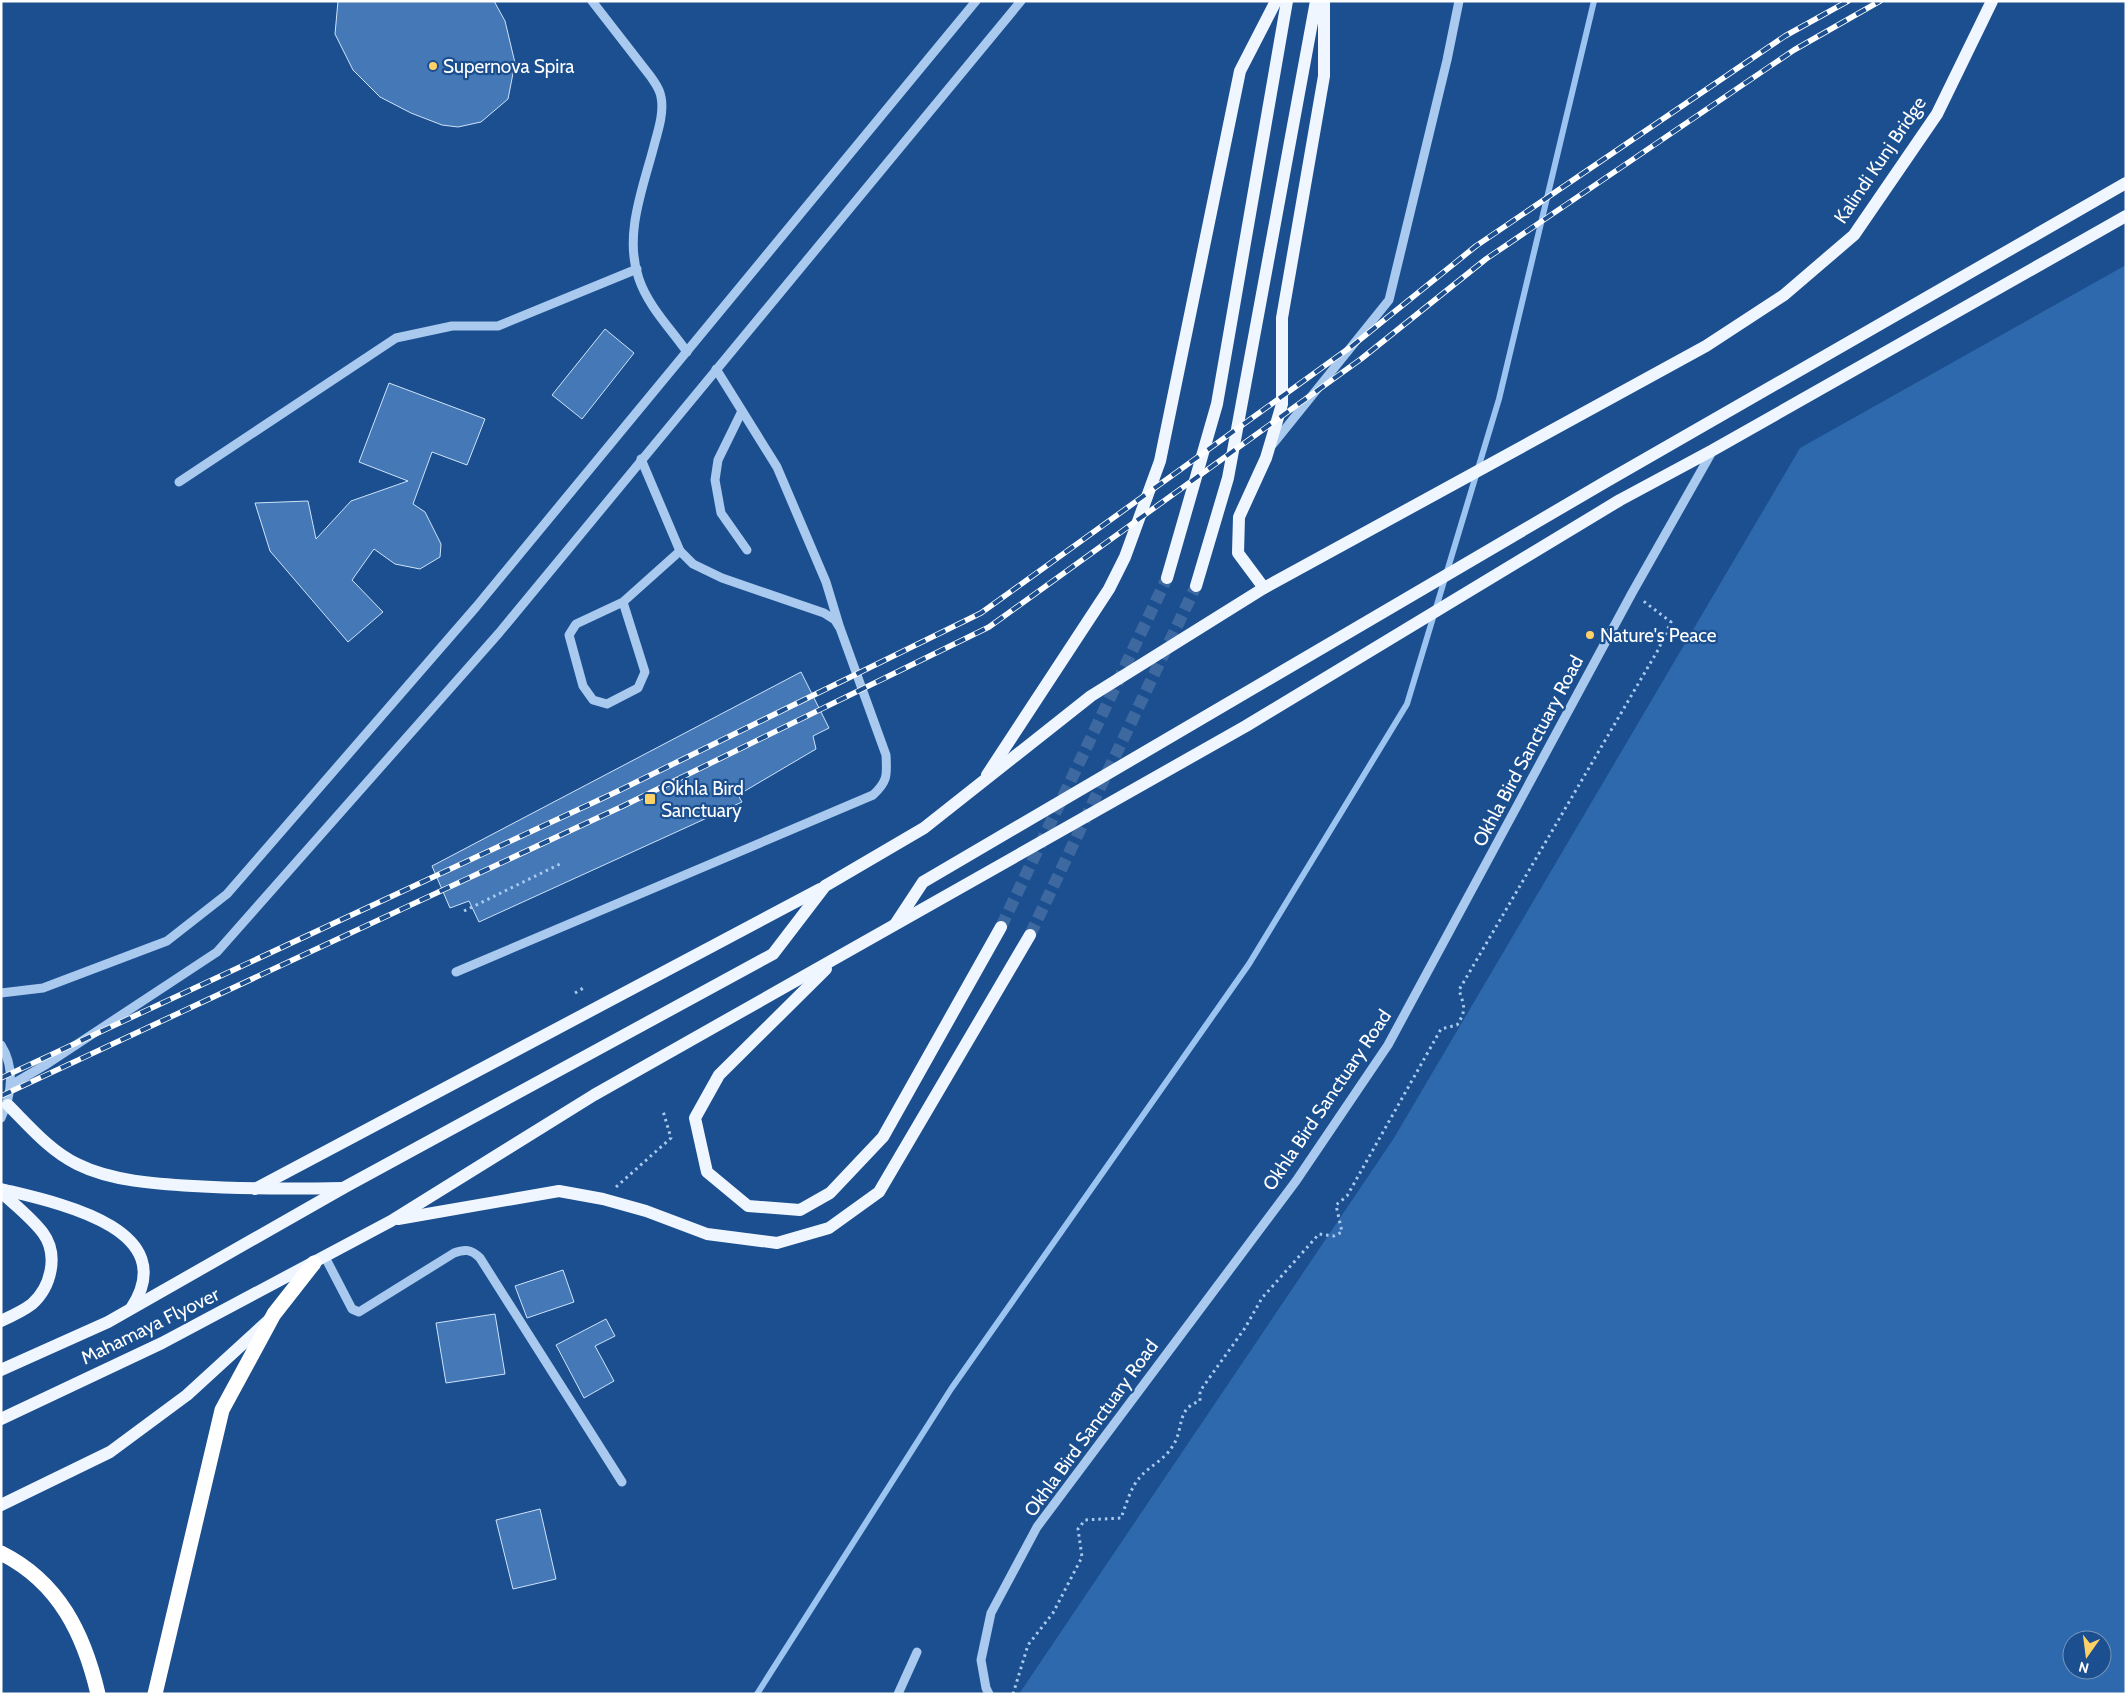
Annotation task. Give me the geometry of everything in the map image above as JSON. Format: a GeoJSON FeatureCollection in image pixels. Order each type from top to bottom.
{"type":"FeatureCollection","features":[{"type":"Feature","properties":{"kind":"highway"},"geometry":{"type":"LineString","coordinates":[[155,1694],[222,1410],[274,1314],[319,1260]]}},
{"type":"Feature","properties":{"kind":"highway"},"geometry":{"type":"LineString","coordinates":[[1,1553],[24,1567],[40,1581],[67,1613],[87,1650],[98,1694]]}},
{"type":"Feature","properties":{"kind":"main road"},"geometry":{"type":"LineString","coordinates":[[980,786],[1109,589],[1125,557],[1160,461],[1240,71],[1276,1]]}},
{"type":"Feature","properties":{"kind":"main road"},"geometry":{"type":"LineString","coordinates":[[1167,578],[1218,404],[1287,1]]}},
{"type":"Feature","properties":{"kind":"main road"},"geometry":{"type":"LineString","coordinates":[[1196,586],[1228,478],[1316,1]]}},
{"type":"Feature","properties":{"kind":"main road"},"geometry":{"type":"LineString","coordinates":[[1264,588],[1238,553],[1239,517],[1269,449],[1282,404],[1282,318],[1324,76],[1324,1]]}},
{"type":"Feature","properties":{"kind":"main road","name":"Kalindi Kunj Bridge"},"geometry":{"type":"LineString","coordinates":[[255,1189],[825,886],[924,828],[980,786],[1091,696],[1264,588],[1706,346],[1784,295],[1854,235],[1937,114],[1992,1]]}},
{"type":"Feature","properties":{"kind":"main road"},"geometry":{"type":"LineString","coordinates":[[895,925],[923,882],[1608,481],[2126,183]]}},
{"type":"Feature","properties":{"kind":"main road","name":"Mahamaya Flyover"},"geometry":{"type":"LineString","coordinates":[[1,1419],[162,1343],[391,1221],[594,1095],[1246,726],[1620,500],[1713,450],[2126,216]]}},
{"type":"Feature","properties":{"kind":"main road"},"geometry":{"type":"LineString","coordinates":[[1608,481],[1620,500]]}},
{"type":"Feature","properties":{"kind":"main road","name":"Mahamaya Flyover"},"geometry":{"type":"LineString","coordinates":[[1,1370],[108,1322],[345,1188],[773,954],[825,886]]}},
{"type":"Feature","properties":{"kind":"main road"},"geometry":{"type":"LineString","coordinates":[[838,957],[720,1075],[695,1118],[707,1172],[748,1206],[800,1210],[830,1193],[883,1137],[1001,927]]}},
{"type":"Feature","properties":{"kind":"main road"},"geometry":{"type":"LineString","coordinates":[[391,1221],[559,1191],[603,1199],[646,1211],[707,1234],[777,1243],[828,1228],[879,1192],[1030,935]]}},
{"type":"Feature","properties":{"kind":"main road"},"geometry":{"type":"LineString","coordinates":[[8,1105],[52,1148],[78,1165],[116,1177],[155,1184],[255,1189],[345,1188]]}},
{"type":"Feature","properties":{"kind":"main road"},"geometry":{"type":"LineString","coordinates":[[1,1190],[57,1203],[102,1220],[124,1236],[138,1249],[144,1264],[143,1280],[138,1296],[130,1309]]}},
{"type":"Feature","properties":{"kind":"main road"},"geometry":{"type":"LineString","coordinates":[[1,1190],[44,1234],[51,1253],[48,1281],[38,1298],[27,1308],[1,1321]]}},
{"type":"Feature","properties":{"kind":"main road"},"geometry":{"type":"LineString","coordinates":[[1,1505],[110,1452],[187,1395],[274,1314]]}},
{"type":"Feature","properties":{"kind":"street"},"geometry":{"type":"LineString","coordinates":[[592,1],[659,88],[662,98],[659,126],[635,218],[632,240],[637,269],[645,294],[687,352]]}},
{"type":"Feature","properties":{"kind":"street"},"geometry":{"type":"LineString","coordinates":[[1,993],[43,988],[167,941],[227,894],[476,607],[976,1]]}},
{"type":"Feature","properties":{"kind":"street"},"geometry":{"type":"LineString","coordinates":[[11,1085],[94,1034],[217,952],[499,633],[1021,1]]}},
{"type":"Feature","properties":{"kind":"street"},"geometry":{"type":"LineString","coordinates":[[1269,449],[1389,300],[1445,69],[1459,1]]}},
{"type":"Feature","properties":{"kind":"street"},"geometry":{"type":"LineString","coordinates":[[179,482],[396,338],[452,326],[498,326],[637,269]]}},
{"type":"Feature","properties":{"kind":"street"},"geometry":{"type":"LineString","coordinates":[[456,972],[873,795],[884,785],[887,774],[886,755],[840,628],[826,582],[777,467],[716,369]]}},
{"type":"Feature","properties":{"kind":"street"},"geometry":{"type":"LineString","coordinates":[[742,411],[718,460],[715,480],[721,514],[747,550]]}},
{"type":"Feature","properties":{"kind":"street","name":"Okhla Bird Sanctuary Road"},"geometry":{"type":"LineString","coordinates":[[989,1694],[986,1688],[981,1660],[991,1613],[1038,1527],[1296,1181],[1388,1045],[1632,593],[1713,450]]}},
{"type":"Feature","properties":{"kind":"street"},"geometry":{"type":"LineString","coordinates":[[641,459],[680,551],[693,564],[706,571],[824,613],[834,620],[840,628]]}},
{"type":"Feature","properties":{"kind":"street"},"geometry":{"type":"LineString","coordinates":[[623,602],[645,672],[638,688],[607,704],[593,700],[583,686],[569,635],[576,624],[623,602],[680,551]]}},
{"type":"Feature","properties":{"kind":"street"},"geometry":{"type":"LineString","coordinates":[[1,1045],[7,1054],[11,1085],[8,1105],[1,1118]]}},
{"type":"Feature","properties":{"kind":"street"},"geometry":{"type":"LineString","coordinates":[[319,1260],[352,1309],[359,1312],[454,1253],[468,1250],[474,1253],[480,1258],[622,1482]]}},
{"type":"Feature","properties":{"kind":"street"},"geometry":{"type":"LineString","coordinates":[[898,1694],[917,1652]]}},
{"type":"Feature","properties":{"kind":"path"},"geometry":{"type":"LineString","coordinates":[[1013,1694],[1028,1645],[1054,1613],[1060,1597],[1075,1573],[1082,1557],[1078,1529],[1085,1520],[1121,1518],[1139,1478],[1172,1448],[1180,1431],[1182,1414],[1191,1404],[1200,1402],[1200,1391],[1245,1328],[1262,1298],[1319,1234],[1334,1236],[1342,1232],[1336,1205],[1347,1196],[1441,1029],[1457,1025],[1462,1017],[1465,1009],[1459,990],[1624,710],[1668,629],[1671,622],[1632,593]]}},
{"type":"Feature","properties":{"kind":"path"},"geometry":{"type":"LineString","coordinates":[[464,911],[562,863]]}},
{"type":"Feature","properties":{"kind":"path"},"geometry":{"type":"LineString","coordinates":[[574,993],[585,987]]}},
{"type":"Feature","properties":{"kind":"path"},"geometry":{"type":"LineString","coordinates":[[603,1199],[671,1138],[663,1111]]}},
{"type":"Feature","properties":{"kind":"shaded area"},"geometry":{"type":"Polygon","coordinates":[[[2126,265],[2126,1694],[1019,1694],[1394,1138],[1800,448],[2126,265]]]}},
{"type":"Feature","properties":{"kind":"building","name":"Supernova Spira"},"geometry":{"type":"Polygon","coordinates":[[[338,1],[494,1],[505,21],[515,63],[508,99],[481,122],[458,127],[442,125],[411,113],[380,97],[353,70],[335,34],[338,1]]]}},
{"type":"Feature","properties":{"kind":"building"},"geometry":{"type":"Polygon","coordinates":[[[605,329],[634,353],[582,419],[552,395],[605,329]]]}},
{"type":"Feature","properties":{"kind":"building"},"geometry":{"type":"Polygon","coordinates":[[[389,383],[485,419],[467,465],[432,452],[413,504],[425,512],[441,544],[440,557],[420,569],[395,564],[374,549],[352,580],[383,612],[348,642],[270,551],[255,503],[308,501],[316,539],[351,501],[408,481],[359,462],[389,383]]]}},
{"type":"Feature","properties":{"kind":"building","name":"Okhla Bird Sanctuary"},"geometry":{"type":"Polygon","coordinates":[[[801,672],[829,728],[813,736],[816,749],[738,795],[742,802],[479,922],[469,901],[450,908],[432,866],[801,672]]]}},
{"type":"Feature","properties":{"kind":"building"},"geometry":{"type":"Polygon","coordinates":[[[563,1270],[574,1302],[527,1318],[515,1286],[563,1270]]]}},
{"type":"Feature","properties":{"kind":"building"},"geometry":{"type":"Polygon","coordinates":[[[495,1314],[505,1374],[446,1383],[436,1323],[495,1314]]]}},
{"type":"Feature","properties":{"kind":"building"},"geometry":{"type":"Polygon","coordinates":[[[606,1319],[615,1336],[595,1346],[614,1381],[584,1398],[556,1345],[606,1319]]]}},
{"type":"Feature","properties":{"kind":"building"},"geometry":{"type":"Polygon","coordinates":[[[540,1509],[556,1579],[513,1589],[496,1520],[540,1509]]]}},
{"type":"Feature","properties":{"kind":"waterway"},"geometry":{"type":"LineString","coordinates":[[757,1694],[951,1389],[1249,964],[1407,704],[1499,399],[1594,1]]}},
{"type":"Feature","properties":{"kind":"tunnel"},"geometry":{"type":"LineString","coordinates":[[1001,927],[1167,578]]}},
{"type":"Feature","properties":{"kind":"tunnel"},"geometry":{"type":"LineString","coordinates":[[1030,935],[1196,586]]}},
{"type":"Feature","properties":{"kind":"railway"},"geometry":{"type":"LineString","coordinates":[[1,1078],[616,792],[981,613],[1352,346],[1476,246],[1785,36],[1848,1]]}},
{"type":"Feature","properties":{"kind":"railway"},"geometry":{"type":"LineString","coordinates":[[1,1096],[623,806],[989,627],[1361,359],[1486,259],[1794,50],[1880,1]]}},
{"type":"Feature","properties":{"kind":"place","name":"Supernova Spira"},"geometry":{"type":"Point","coordinates":[433,66]}},
{"type":"Feature","properties":{"kind":"place","name":"Nature's Peace"},"geometry":{"type":"Point","coordinates":[1590,635]}},
{"type":"Feature","properties":{"kind":"place","name":"Okhla Bird Sanctuary"},"geometry":{"type":"Point","coordinates":[650,799]}}]}
